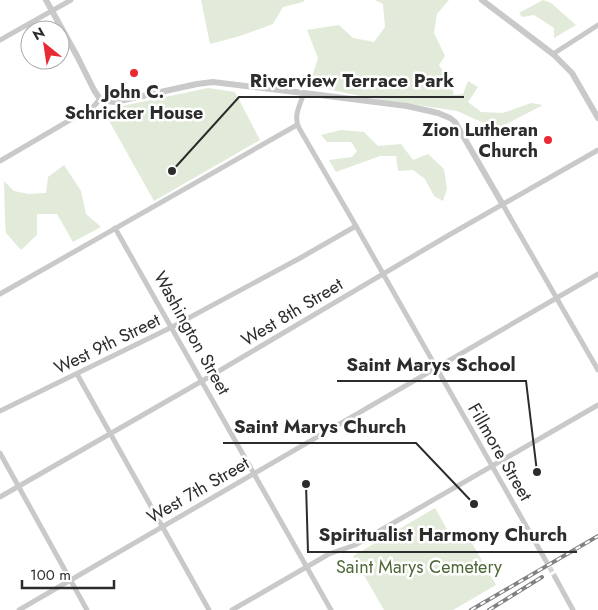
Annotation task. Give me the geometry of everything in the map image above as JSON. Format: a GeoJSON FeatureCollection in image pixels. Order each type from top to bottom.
{"type":"FeatureCollection","features":[{"type":"Feature","properties":{"kind":"street"},"geometry":{"type":"LineString","coordinates":[[46,0],[100,99],[115,102],[213,82],[407,106],[438,113],[450,118],[455,122],[598,370]]}},
{"type":"Feature","properties":{"kind":"street"},"geometry":{"type":"LineString","coordinates":[[0,40],[71,0]]}},
{"type":"Feature","properties":{"kind":"street"},"geometry":{"type":"LineString","coordinates":[[482,0],[553,54],[572,73],[598,118]]}},
{"type":"Feature","properties":{"kind":"street"},"geometry":{"type":"LineString","coordinates":[[553,54],[598,25]]}},
{"type":"Feature","properties":{"kind":"street"},"geometry":{"type":"LineString","coordinates":[[0,294],[297,125],[296,115],[304,92]]}},
{"type":"Feature","properties":{"kind":"street"},"geometry":{"type":"LineString","coordinates":[[0,161],[94,106],[100,99]]}},
{"type":"Feature","properties":{"kind":"street","name":"Fillmore Street"},"geometry":{"type":"LineString","coordinates":[[297,125],[546,561]]}},
{"type":"Feature","properties":{"kind":"street","name":"West 8th Street"},"geometry":{"type":"LineString","coordinates":[[0,497],[598,150]]}},
{"type":"Feature","properties":{"kind":"street","name":"West 9th Street"},"geometry":{"type":"LineString","coordinates":[[0,411],[172,327],[356,226]]}},
{"type":"Feature","properties":{"kind":"street","name":"Washington Street"},"geometry":{"type":"LineString","coordinates":[[115,228],[331,610]]}},
{"type":"Feature","properties":{"kind":"street","name":"West 7th Street"},"geometry":{"type":"LineString","coordinates":[[19,610],[598,274]]}},
{"type":"Feature","properties":{"kind":"street"},"geometry":{"type":"LineString","coordinates":[[77,374],[209,610]]}},
{"type":"Feature","properties":{"kind":"street"},"geometry":{"type":"LineString","coordinates":[[232,610],[329,554],[355,545],[598,405]]}},
{"type":"Feature","properties":{"kind":"street"},"geometry":{"type":"LineString","coordinates":[[0,453],[87,610]]}},
{"type":"Feature","properties":{"kind":"street"},"geometry":{"type":"LineString","coordinates":[[555,577],[573,610]]}},
{"type":"Feature","properties":{"kind":"green space"},"geometry":{"type":"Polygon","coordinates":[[[201,0],[305,0],[283,7],[273,24],[210,44],[201,0]]]}},
{"type":"Feature","properties":{"kind":"green space"},"geometry":{"type":"Polygon","coordinates":[[[375,0],[449,0],[437,14],[434,33],[445,56],[439,65],[451,84],[454,95],[463,94],[468,81],[478,87],[468,102],[481,112],[503,113],[531,103],[543,105],[497,129],[457,111],[365,97],[303,84],[312,77],[318,58],[307,30],[339,25],[353,38],[374,42],[385,27],[383,4],[375,0]]]}},
{"type":"Feature","properties":{"kind":"green space"},"geometry":{"type":"Polygon","coordinates":[[[543,0],[551,3],[576,25],[554,38],[554,28],[534,15],[522,17],[519,13],[543,0]]]}},
{"type":"Feature","properties":{"kind":"green space"},"geometry":{"type":"Polygon","coordinates":[[[208,88],[235,92],[260,140],[154,201],[103,110],[208,88]]]}},
{"type":"Feature","properties":{"kind":"green space"},"geometry":{"type":"Polygon","coordinates":[[[341,130],[364,132],[378,146],[401,144],[413,160],[428,154],[444,169],[447,189],[443,201],[434,196],[425,179],[413,170],[398,171],[396,156],[380,156],[336,172],[329,160],[352,157],[357,151],[351,142],[327,142],[321,135],[341,130]]]}},
{"type":"Feature","properties":{"kind":"green space"},"geometry":{"type":"Polygon","coordinates":[[[64,165],[81,191],[86,214],[101,227],[73,242],[57,214],[37,214],[37,235],[21,250],[6,233],[4,181],[14,191],[29,194],[46,193],[48,177],[64,165]]]}},
{"type":"Feature","properties":{"kind":"green space","name":"Saint Marys Cemetery"},"geometry":{"type":"Polygon","coordinates":[[[435,508],[452,538],[465,531],[496,585],[453,610],[384,610],[353,556],[435,508]]]}},
{"type":"Feature","properties":{"kind":"tunnel"},"geometry":{"type":"LineString","coordinates":[[546,561],[555,577]]}},
{"type":"Feature","properties":{"kind":"railway"},"geometry":{"type":"LineString","coordinates":[[471,610],[598,536]]}},
{"type":"Feature","properties":{"kind":"railway"},"geometry":{"type":"LineString","coordinates":[[489,610],[542,577]]}},
{"type":"Feature","properties":{"kind":"place","name":"John C. Schricker House"},"geometry":{"type":"Point","coordinates":[134,73]}},
{"type":"Feature","properties":{"kind":"place","name":"Zion Lutheran Church"},"geometry":{"type":"Point","coordinates":[548,140]}},
{"type":"Feature","properties":{"kind":"place","name":"Riverview Terrace Park"},"geometry":{"type":"Point","coordinates":[172,171]}},
{"type":"Feature","properties":{"kind":"place","name":"Saint Marys School"},"geometry":{"type":"Point","coordinates":[537,472]}},
{"type":"Feature","properties":{"kind":"place","name":"Spiritualist Harmony Church"},"geometry":{"type":"Point","coordinates":[306,484]}},
{"type":"Feature","properties":{"kind":"place","name":"Saint Marys Church"},"geometry":{"type":"Point","coordinates":[474,504]}}]}
